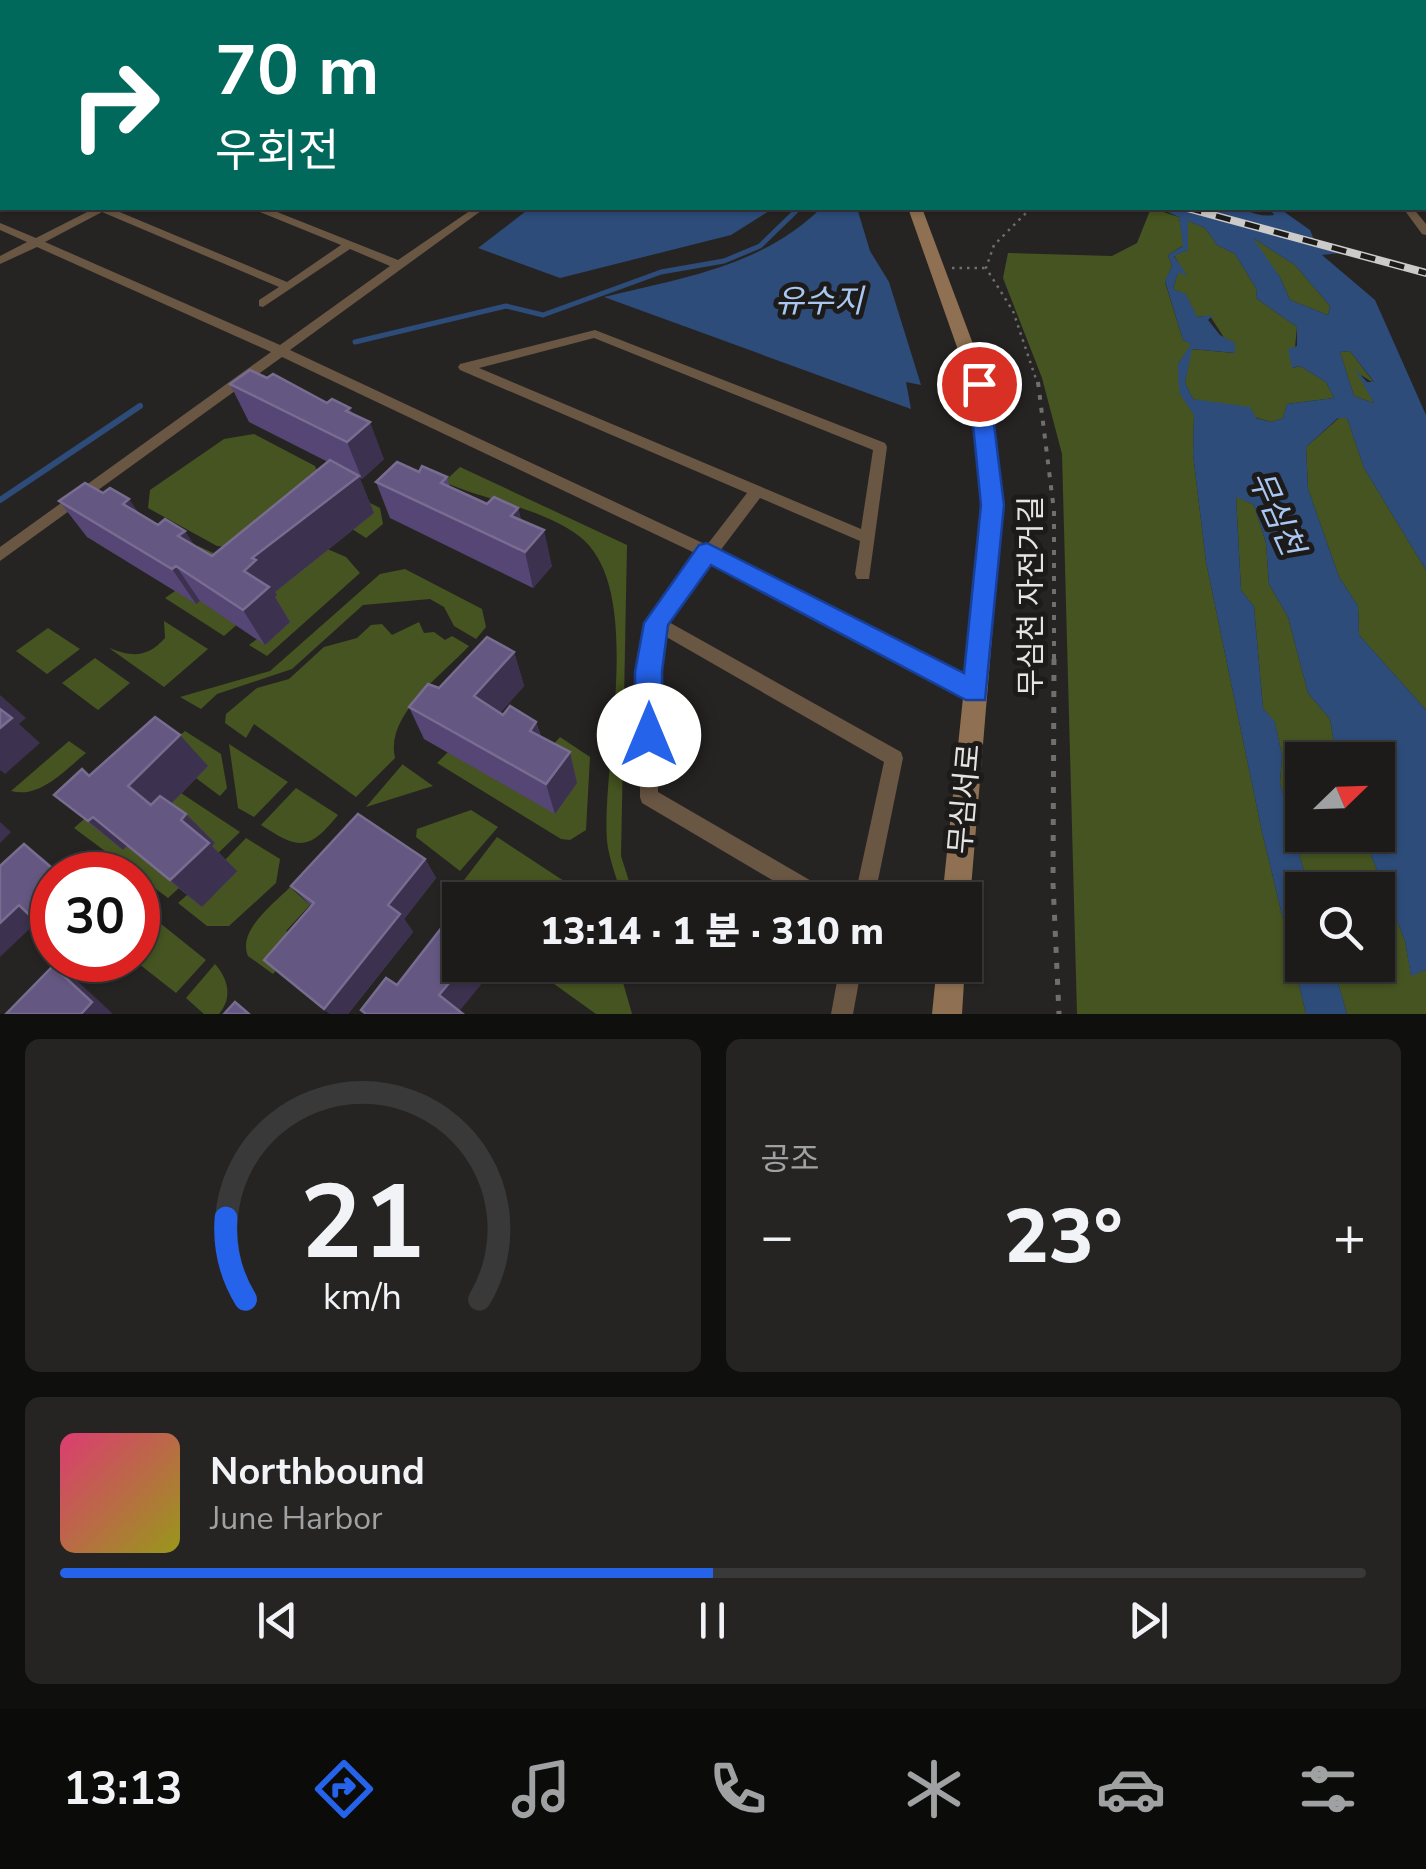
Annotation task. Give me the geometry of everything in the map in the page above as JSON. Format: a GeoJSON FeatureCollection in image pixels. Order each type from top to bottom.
{"type":"FeatureCollection","features":[{"type":"Feature","properties":{"kind":"street"},"geometry":{"type":"LineString","coordinates":[[0,261],[98,210]]}},
{"type":"Feature","properties":{"kind":"street"},"geometry":{"type":"LineString","coordinates":[[107,210],[287,286]]}},
{"type":"Feature","properties":{"kind":"street"},"geometry":{"type":"LineString","coordinates":[[264,210],[399,265]]}},
{"type":"Feature","properties":{"kind":"street"},"geometry":{"type":"LineString","coordinates":[[0,555],[477,210]]}},
{"type":"Feature","properties":{"kind":"street"},"geometry":{"type":"LineString","coordinates":[[1410,210],[1426,232]]}},
{"type":"Feature","properties":{"kind":"street","name":"무심서로"},"geometry":{"type":"LineString","coordinates":[[928,218],[938,268],[979,384],[993,505],[958,882]]}},
{"type":"Feature","properties":{"kind":"street"},"geometry":{"type":"LineString","coordinates":[[0,226],[281,352],[707,552],[975,692]]}},
{"type":"Feature","properties":{"kind":"street"},"geometry":{"type":"LineString","coordinates":[[263,302],[350,244]]}},
{"type":"Feature","properties":{"kind":"street"},"geometry":{"type":"LineString","coordinates":[[863,574],[868,538],[880,447],[595,334],[465,367],[868,538]]}},
{"type":"Feature","properties":{"kind":"street"},"geometry":{"type":"LineString","coordinates":[[758,491],[707,552],[656,623],[648,672],[649,798],[794,882]]}},
{"type":"Feature","properties":{"kind":"street"},"geometry":{"type":"LineString","coordinates":[[656,623],[894,758],[868,882]]}},
{"type":"Feature","properties":{"kind":"street"},"geometry":{"type":"LineString","coordinates":[[842,1014],[848,982]]}},
{"type":"Feature","properties":{"kind":"street"},"geometry":{"type":"LineString","coordinates":[[947,1014],[950,982]]}},
{"type":"Feature","properties":{"kind":"path"},"geometry":{"type":"LineString","coordinates":[[938,268],[986,268],[994,245],[1029,210]]}},
{"type":"Feature","properties":{"kind":"path","name":"무심천 자전거길"},"geometry":{"type":"LineString","coordinates":[[986,268],[1001,288],[1033,373],[1053,472],[1059,1014]]}},
{"type":"Feature","properties":{"kind":"green space"},"geometry":{"type":"Polygon","coordinates":[[[1150,210],[1179,217],[1184,245],[1168,255],[1172,266],[1165,282],[1183,340],[1192,344],[1178,364],[1194,415],[1193,454],[1206,562],[1285,927],[1285,982],[1298,982],[1306,1014],[1077,1014],[1062,454],[1042,378],[1003,278],[1008,253],[1112,256],[1137,243],[1150,210]]]}},
{"type":"Feature","properties":{"kind":"green space"},"geometry":{"type":"Polygon","coordinates":[[[1186,220],[1205,228],[1217,245],[1235,254],[1257,290],[1256,298],[1297,327],[1293,368],[1300,366],[1326,382],[1334,398],[1287,404],[1283,418],[1271,422],[1193,399],[1185,383],[1191,349],[1234,353],[1210,316],[1196,317],[1186,295],[1173,289],[1180,266],[1174,255],[1188,250],[1186,220]]]}},
{"type":"Feature","properties":{"kind":"green space"},"geometry":{"type":"Polygon","coordinates":[[[1253,238],[1295,265],[1330,306],[1328,315],[1290,300],[1280,277],[1251,242],[1253,238]]]}},
{"type":"Feature","properties":{"kind":"green space"},"geometry":{"type":"Polygon","coordinates":[[[1350,351],[1375,384],[1361,375],[1374,403],[1354,396],[1340,352],[1350,351]]]}},
{"type":"Feature","properties":{"kind":"green space"},"geometry":{"type":"Polygon","coordinates":[[[1339,418],[1347,418],[1364,468],[1426,570],[1426,710],[1359,635],[1358,606],[1339,577],[1308,489],[1306,447],[1339,418]]]}},
{"type":"Feature","properties":{"kind":"green space"},"geometry":{"type":"Polygon","coordinates":[[[254,434],[315,466],[320,480],[234,548],[217,546],[148,508],[150,490],[224,439],[254,434]]]}},
{"type":"Feature","properties":{"kind":"green space"},"geometry":{"type":"Polygon","coordinates":[[[460,467],[627,545],[621,856],[629,882],[618,882],[607,841],[616,635],[611,594],[599,561],[579,536],[564,526],[444,482],[460,467]]]}},
{"type":"Feature","properties":{"kind":"green space"},"geometry":{"type":"Polygon","coordinates":[[[348,492],[380,508],[383,524],[366,538],[349,527],[224,636],[165,598],[175,591],[198,546],[229,560],[348,492]]]}},
{"type":"Feature","properties":{"kind":"green space"},"geometry":{"type":"Polygon","coordinates":[[[1236,496],[1254,505],[1266,543],[1269,584],[1288,617],[1308,693],[1330,719],[1334,742],[1285,742],[1285,801],[1275,723],[1263,708],[1254,607],[1241,590],[1236,496]]]}},
{"type":"Feature","properties":{"kind":"green space"},"geometry":{"type":"Polygon","coordinates":[[[325,548],[346,557],[360,573],[267,656],[249,645],[257,639],[273,593],[325,548]]]}},
{"type":"Feature","properties":{"kind":"green space"},"geometry":{"type":"Polygon","coordinates":[[[405,569],[482,609],[486,627],[476,639],[454,626],[444,607],[430,599],[363,605],[292,669],[217,694],[201,709],[180,697],[270,671],[380,574],[405,569]]]}},
{"type":"Feature","properties":{"kind":"green space"},"geometry":{"type":"Polygon","coordinates":[[[164,621],[208,649],[164,687],[109,648],[132,654],[152,649],[165,638],[164,621]]]}},
{"type":"Feature","properties":{"kind":"green space"},"geometry":{"type":"Polygon","coordinates":[[[419,622],[424,633],[434,632],[445,640],[452,636],[469,646],[418,697],[398,727],[395,758],[356,797],[254,724],[246,738],[225,723],[226,714],[257,688],[289,679],[324,647],[357,638],[371,625],[382,624],[392,635],[419,622]]]}},
{"type":"Feature","properties":{"kind":"green space"},"geometry":{"type":"Polygon","coordinates":[[[48,628],[80,649],[47,674],[16,651],[48,628]]]}},
{"type":"Feature","properties":{"kind":"green space"},"geometry":{"type":"Polygon","coordinates":[[[95,658],[130,683],[98,710],[62,683],[95,658]]]}},
{"type":"Feature","properties":{"kind":"green space"},"geometry":{"type":"Polygon","coordinates":[[[185,731],[221,754],[227,788],[220,796],[161,752],[185,731]]]}},
{"type":"Feature","properties":{"kind":"green space"},"geometry":{"type":"Polygon","coordinates":[[[560,737],[590,757],[586,830],[570,840],[561,839],[437,763],[448,752],[545,754],[560,737]]]}},
{"type":"Feature","properties":{"kind":"green space"},"geometry":{"type":"Polygon","coordinates":[[[69,741],[86,753],[42,787],[11,791],[69,741]]]}},
{"type":"Feature","properties":{"kind":"green space"},"geometry":{"type":"Polygon","coordinates":[[[229,744],[288,782],[254,817],[238,808],[229,744]]]}},
{"type":"Feature","properties":{"kind":"green space"},"geometry":{"type":"Polygon","coordinates":[[[402,765],[433,786],[366,807],[402,765]]]}},
{"type":"Feature","properties":{"kind":"green space"},"geometry":{"type":"Polygon","coordinates":[[[144,766],[127,846],[134,852],[106,852],[74,828],[144,766]]]}},
{"type":"Feature","properties":{"kind":"green space"},"geometry":{"type":"Polygon","coordinates":[[[296,788],[338,815],[319,836],[302,843],[284,839],[261,825],[296,788]]]}},
{"type":"Feature","properties":{"kind":"green space"},"geometry":{"type":"Polygon","coordinates":[[[181,793],[240,832],[213,858],[206,852],[214,842],[152,810],[181,793]]]}},
{"type":"Feature","properties":{"kind":"green space"},"geometry":{"type":"Polygon","coordinates":[[[471,810],[498,827],[460,871],[416,837],[417,829],[471,810]]]}},
{"type":"Feature","properties":{"kind":"green space"},"geometry":{"type":"Polygon","coordinates":[[[497,837],[565,882],[463,882],[497,837]]]}},
{"type":"Feature","properties":{"kind":"green space"},"geometry":{"type":"Polygon","coordinates":[[[246,838],[280,859],[276,883],[229,926],[207,926],[178,903],[187,895],[202,906],[237,871],[225,860],[246,838]]]}},
{"type":"Feature","properties":{"kind":"green space"},"geometry":{"type":"Polygon","coordinates":[[[1299,852],[1370,852],[1378,872],[1304,872],[1299,852]]]}},
{"type":"Feature","properties":{"kind":"green space"},"geometry":{"type":"Polygon","coordinates":[[[160,873],[179,888],[168,898],[160,892],[160,873]]]}},
{"type":"Feature","properties":{"kind":"green space"},"geometry":{"type":"Polygon","coordinates":[[[290,887],[310,905],[286,931],[301,942],[273,974],[248,956],[246,946],[252,927],[290,887]]]}},
{"type":"Feature","properties":{"kind":"green space"},"geometry":{"type":"Polygon","coordinates":[[[1395,916],[1405,941],[1411,975],[1426,970],[1426,1014],[1347,1014],[1338,982],[1395,982],[1395,916]]]}},
{"type":"Feature","properties":{"kind":"green space"},"geometry":{"type":"Polygon","coordinates":[[[160,923],[206,960],[176,993],[160,980],[160,923]]]}},
{"type":"Feature","properties":{"kind":"green space"},"geometry":{"type":"Polygon","coordinates":[[[215,964],[226,982],[226,1001],[219,1014],[204,1014],[186,998],[215,964]]]}},
{"type":"Feature","properties":{"kind":"green space"},"geometry":{"type":"Polygon","coordinates":[[[551,982],[623,982],[632,1014],[596,1014],[551,982]]]}},
{"type":"Feature","properties":{"kind":"water","name":"유수지"},"geometry":{"type":"Polygon","coordinates":[[[527,210],[771,210],[731,235],[560,278],[478,248],[527,210]]]}},
{"type":"Feature","properties":{"kind":"water","name":"유수지"},"geometry":{"type":"Polygon","coordinates":[[[819,210],[858,210],[870,251],[889,282],[921,385],[906,382],[911,409],[604,297],[720,267],[774,244],[819,210]]]}},
{"type":"Feature","properties":{"kind":"water","name":"무심천"},"geometry":{"type":"Polygon","coordinates":[[[1163,210],[1244,210],[1268,216],[1274,215],[1271,210],[1284,210],[1310,230],[1317,247],[1340,253],[1322,255],[1375,300],[1426,415],[1426,570],[1364,468],[1347,418],[1338,418],[1306,447],[1308,489],[1339,577],[1358,606],[1359,635],[1426,710],[1426,970],[1411,976],[1405,941],[1395,916],[1395,872],[1378,872],[1370,852],[1395,852],[1395,742],[1334,742],[1330,719],[1308,693],[1288,617],[1269,584],[1266,543],[1254,505],[1236,497],[1241,590],[1254,607],[1263,708],[1275,722],[1282,756],[1285,852],[1299,852],[1304,872],[1285,872],[1285,927],[1206,562],[1193,454],[1194,415],[1180,394],[1178,378],[1178,364],[1191,344],[1183,340],[1165,281],[1172,266],[1168,255],[1183,246],[1179,217],[1163,210]],[[1188,221],[1188,250],[1174,256],[1187,275],[1178,273],[1173,289],[1186,294],[1197,317],[1213,315],[1208,320],[1220,335],[1235,343],[1235,353],[1192,349],[1185,383],[1193,399],[1250,407],[1256,418],[1271,422],[1283,418],[1287,404],[1334,398],[1326,382],[1300,366],[1292,368],[1288,349],[1297,346],[1297,327],[1256,298],[1257,290],[1235,254],[1217,245],[1205,228],[1188,221]],[[1253,238],[1280,277],[1290,300],[1328,315],[1330,306],[1295,265],[1253,238]],[[1350,351],[1340,352],[1354,396],[1374,403],[1354,368],[1367,382],[1374,382],[1350,351]]]}},
{"type":"Feature","properties":{"kind":"water"},"geometry":{"type":"Polygon","coordinates":[[[1298,982],[1338,982],[1347,1014],[1306,1014],[1298,982]]]}},
{"type":"Feature","properties":{"kind":"building"},"geometry":{"type":"Polygon","coordinates":[[[250,370],[267,378],[273,374],[327,403],[332,399],[350,408],[346,411],[370,422],[347,442],[230,384],[250,370]]]}},
{"type":"Feature","properties":{"kind":"building"},"geometry":{"type":"Polygon","coordinates":[[[330,460],[359,476],[252,558],[256,560],[244,571],[269,587],[243,610],[176,566],[172,569],[59,501],[85,483],[103,493],[110,488],[129,499],[123,504],[158,525],[165,519],[185,531],[178,536],[212,556],[330,460]]]}},
{"type":"Feature","properties":{"kind":"building"},"geometry":{"type":"Polygon","coordinates":[[[397,462],[419,472],[422,466],[447,477],[441,483],[487,504],[494,497],[518,508],[511,516],[544,530],[525,552],[376,482],[397,462]]]}},
{"type":"Feature","properties":{"kind":"building"},"geometry":{"type":"Polygon","coordinates":[[[487,637],[514,652],[474,696],[503,715],[510,706],[536,722],[530,731],[570,752],[546,784],[409,707],[428,684],[439,688],[487,637]]]}},
{"type":"Feature","properties":{"kind":"building"},"geometry":{"type":"Polygon","coordinates":[[[0,709],[12,718],[0,728],[0,709]]]}},
{"type":"Feature","properties":{"kind":"building"},"geometry":{"type":"Polygon","coordinates":[[[155,717],[180,735],[128,786],[151,805],[160,796],[186,814],[181,820],[209,843],[170,880],[160,872],[160,852],[136,852],[93,817],[88,821],[54,795],[82,769],[89,776],[155,717]]]}},
{"type":"Feature","properties":{"kind":"building"},"geometry":{"type":"Polygon","coordinates":[[[358,814],[425,859],[388,905],[400,914],[324,1009],[264,960],[314,903],[291,886],[358,814]]]}},
{"type":"Feature","properties":{"kind":"building"},"geometry":{"type":"Polygon","coordinates":[[[24,844],[33,852],[30,852],[30,916],[19,905],[0,923],[0,866],[24,844]]]}},
{"type":"Feature","properties":{"kind":"building"},"geometry":{"type":"Polygon","coordinates":[[[442,927],[442,982],[450,982],[439,995],[463,1014],[366,1014],[361,1010],[386,978],[397,985],[442,927]]]}},
{"type":"Feature","properties":{"kind":"building"},"geometry":{"type":"Polygon","coordinates":[[[37,982],[70,982],[92,1002],[81,1014],[6,1014],[37,982]]]}},
{"type":"Feature","properties":{"kind":"building"},"geometry":{"type":"Polygon","coordinates":[[[235,1002],[249,1014],[224,1014],[235,1002]]]}},
{"type":"Feature","properties":{"kind":"waterway"},"geometry":{"type":"LineString","coordinates":[[355,342],[506,306],[543,315],[661,272],[724,261],[760,246],[797,210]]}},
{"type":"Feature","properties":{"kind":"waterway"},"geometry":{"type":"LineString","coordinates":[[0,500],[140,406]]}},
{"type":"Feature","properties":{"kind":"railway"},"geometry":{"type":"LineString","coordinates":[[1194,210],[1426,273]]}},
{"type":"Feature","properties":{"kind":"route"},"geometry":{"type":"LineString","coordinates":[[649,735],[648,672],[656,623],[707,552],[975,692],[993,505],[979,384]]}}]}
